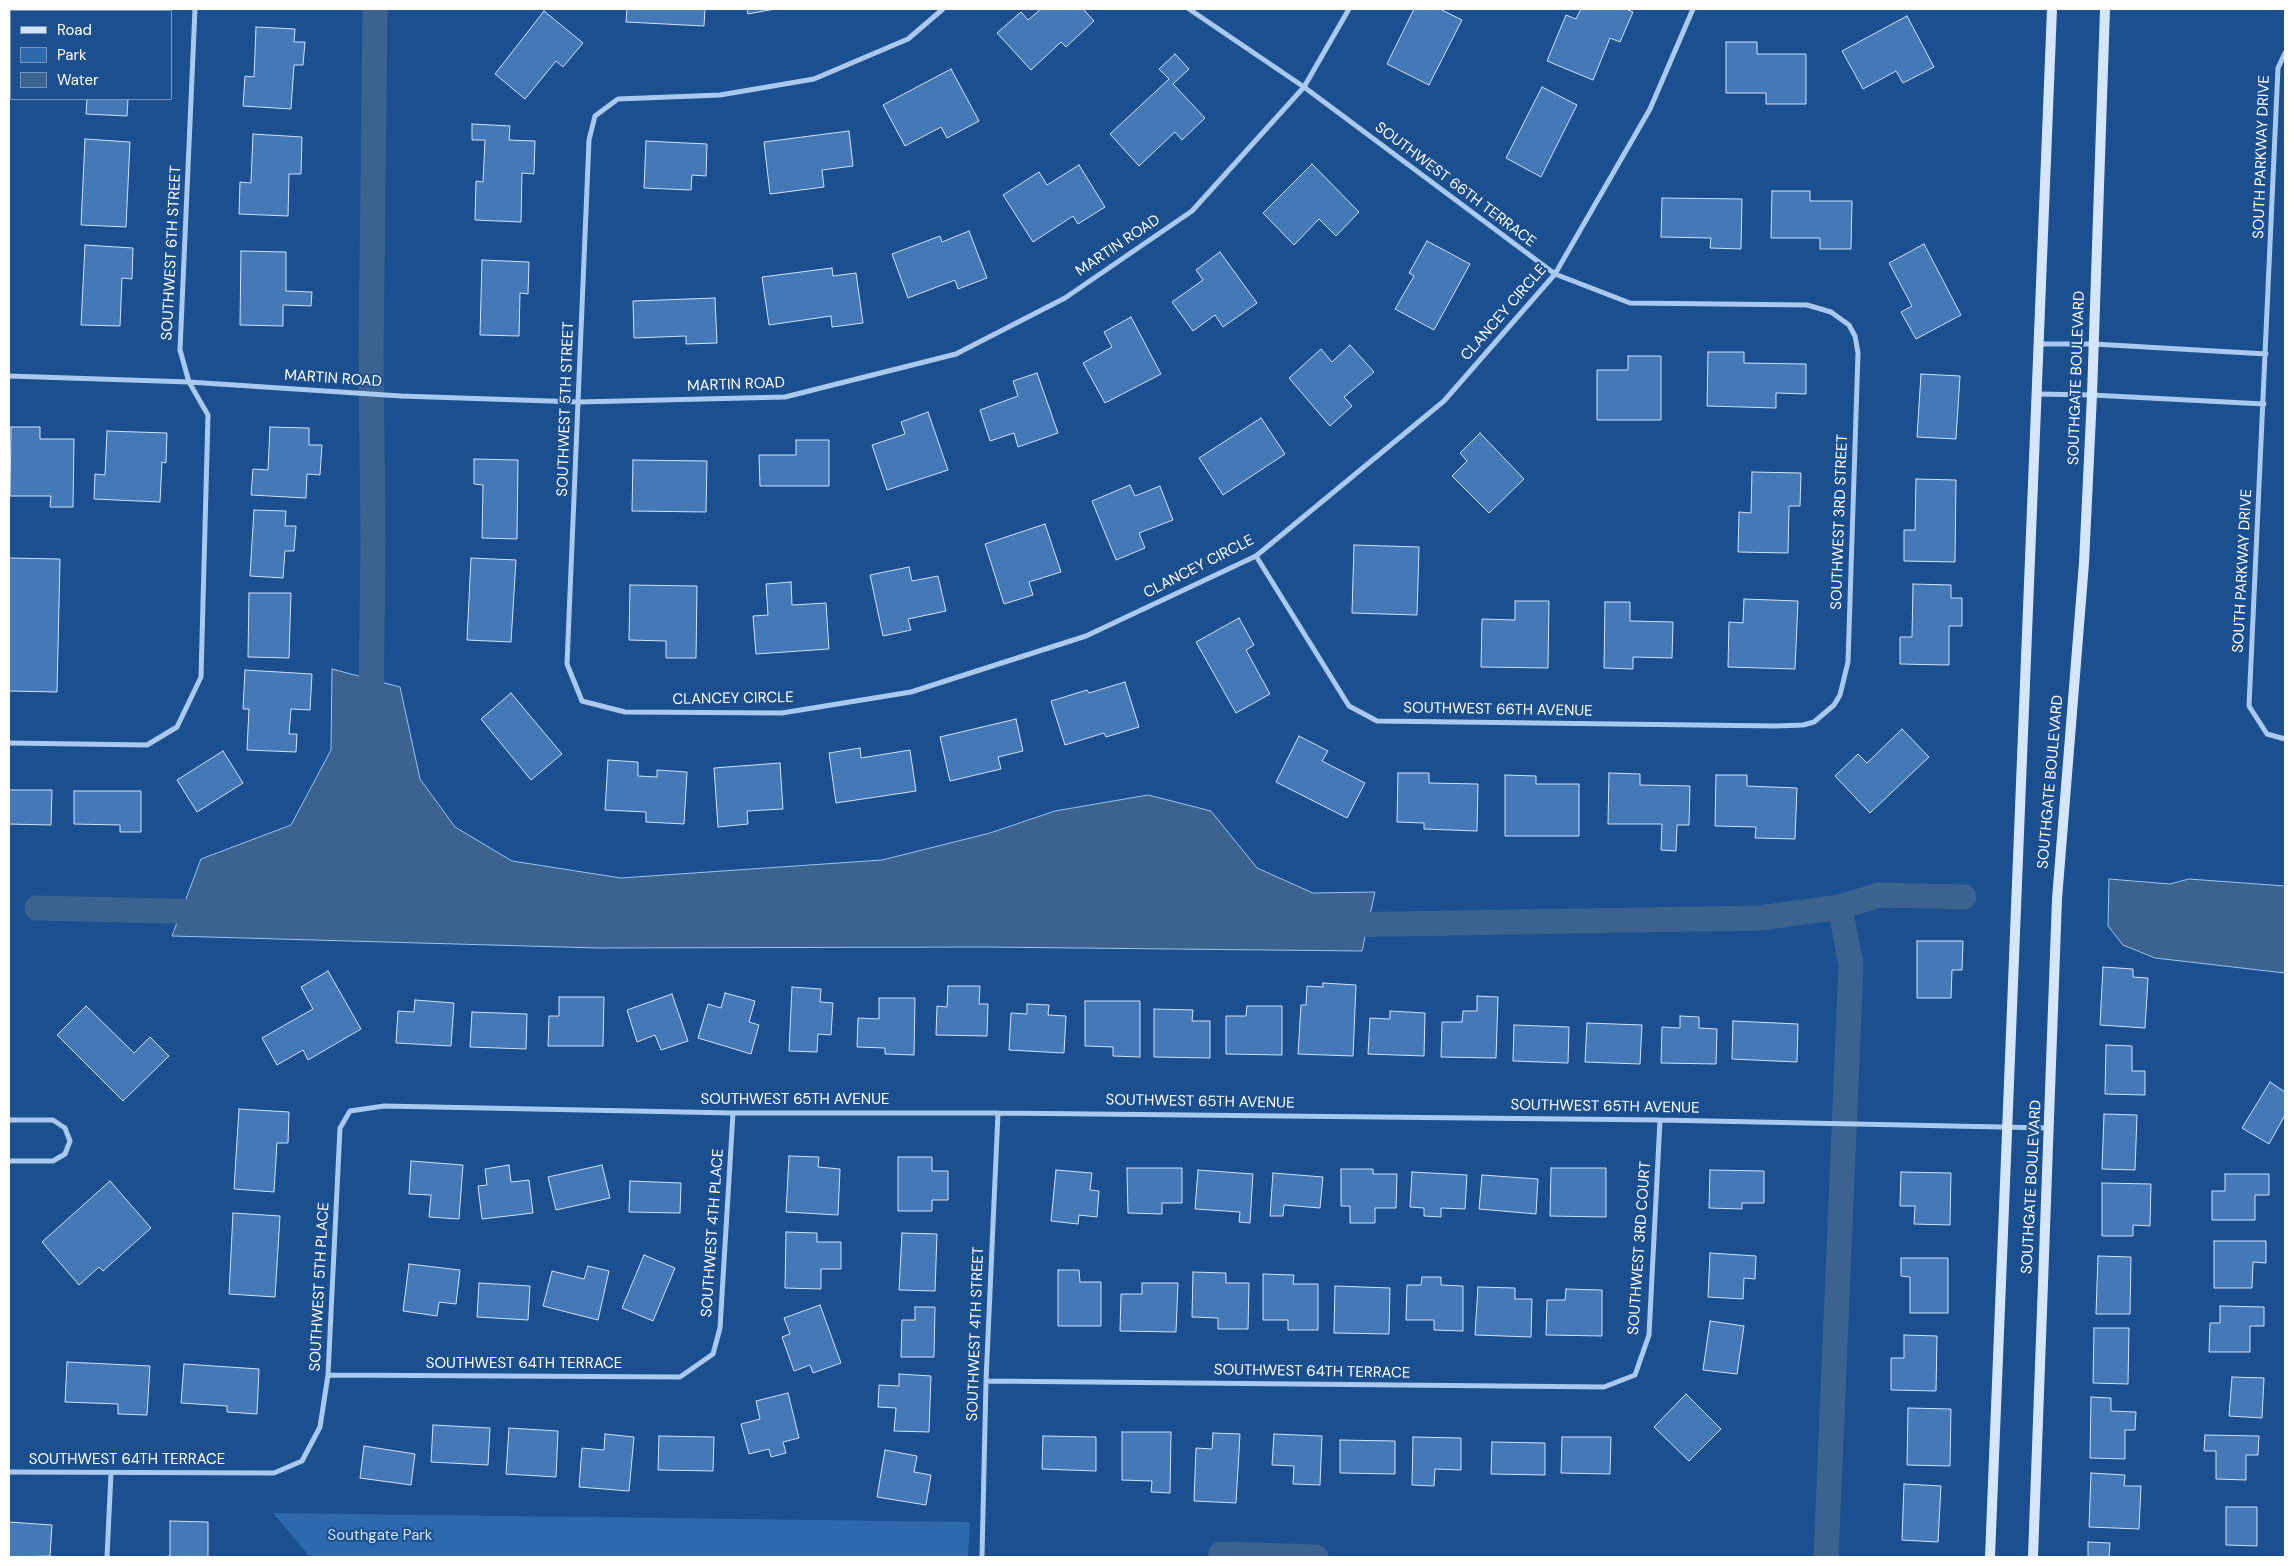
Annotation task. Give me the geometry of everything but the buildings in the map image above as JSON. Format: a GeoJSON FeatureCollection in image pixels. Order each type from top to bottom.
{"type":"FeatureCollection","features":[{"type":"Feature","properties":{"kind":"main road","name":"SOUTHGATE BOULEVARD"},"geometry":{"type":"LineString","coordinates":[[1990,1557],[2052,9]]}},
{"type":"Feature","properties":{"kind":"main road","name":"SOUTHGATE BOULEVARD"},"geometry":{"type":"LineString","coordinates":[[2033,1557],[2057,899],[2084,562],[2094,344],[2105,9]]}},
{"type":"Feature","properties":{"kind":"street","name":"SOUTHWEST 6TH STREET"},"geometry":{"type":"LineString","coordinates":[[9,743],[147,745],[177,727],[200,676],[208,415],[189,382],[180,350],[195,9]]}},
{"type":"Feature","properties":{"kind":"street","name":"SOUTHWEST 5TH STREET"},"geometry":{"type":"LineString","coordinates":[[582,702],[566,664],[589,140],[595,116],[618,99],[720,95],[814,79],[908,39],[943,9]]}},
{"type":"Feature","properties":{"kind":"street","name":"SOUTHWEST 66TH TERRACE"},"geometry":{"type":"LineString","coordinates":[[1189,9],[1304,87],[1555,274],[1630,303],[1808,305],[1831,312],[1849,325]]}},
{"type":"Feature","properties":{"kind":"street","name":"MARTIN ROAD"},"geometry":{"type":"LineString","coordinates":[[9,376],[189,382],[339,393],[579,402],[785,397],[956,354],[1065,298],[1192,211],[1304,87],[1349,9]]}},
{"type":"Feature","properties":{"kind":"street","name":"CLANCEY CIRCLE"},"geometry":{"type":"LineString","coordinates":[[582,702],[625,712],[782,713],[911,692],[1086,636],[1256,556],[1444,401],[1555,274],[1650,109],[1693,9]]}},
{"type":"Feature","properties":{"kind":"street","name":"SOUTH PARKWAY DRIVE"},"geometry":{"type":"LineString","coordinates":[[2285,53],[2278,68],[2249,706],[2267,734],[2285,739]]}},
{"type":"Feature","properties":{"kind":"street","name":"SOUTHWEST 3RD STREET"},"geometry":{"type":"LineString","coordinates":[[1824,715],[1834,706],[1840,696],[1848,662],[1858,353],[1855,336],[1849,325]]}},
{"type":"Feature","properties":{"kind":"street"},"geometry":{"type":"LineString","coordinates":[[2039,344],[2094,344],[2266,354]]}},
{"type":"Feature","properties":{"kind":"street"},"geometry":{"type":"LineString","coordinates":[[2037,394],[2264,404]]}},
{"type":"Feature","properties":{"kind":"street","name":"SOUTHWEST 66TH AVENUE"},"geometry":{"type":"LineString","coordinates":[[1256,556],[1349,706],[1377,721],[1803,726],[1814,722],[1824,715]]}},
{"type":"Feature","properties":{"kind":"street","name":"SOUTHWEST 65TH AVENUE"},"geometry":{"type":"LineString","coordinates":[[350,1111],[384,1106],[733,1113],[998,1112],[1660,1120],[2050,1128]]}},
{"type":"Feature","properties":{"kind":"street","name":"SOUTHWEST 5TH PLACE"},"geometry":{"type":"LineString","coordinates":[[302,1461],[320,1427],[328,1375],[340,1128],[350,1111]]}},
{"type":"Feature","properties":{"kind":"street","name":"SOUTHWEST 4TH STREET"},"geometry":{"type":"LineString","coordinates":[[982,1557],[986,1381],[998,1112]]}},
{"type":"Feature","properties":{"kind":"street","name":"SOUTHWEST 4TH PLACE"},"geometry":{"type":"LineString","coordinates":[[713,1354],[720,1328],[733,1113]]}},
{"type":"Feature","properties":{"kind":"street"},"geometry":{"type":"LineString","coordinates":[[9,1120],[53,1120],[65,1128],[70,1141],[65,1154],[52,1162],[9,1161]]}},
{"type":"Feature","properties":{"kind":"street","name":"SOUTHWEST 3RD COURT"},"geometry":{"type":"LineString","coordinates":[[1635,1375],[1649,1336],[1660,1120]]}},
{"type":"Feature","properties":{"kind":"street","name":"SOUTHWEST 64TH TERRACE"},"geometry":{"type":"LineString","coordinates":[[328,1375],[680,1377],[713,1354]]}},
{"type":"Feature","properties":{"kind":"street","name":"SOUTHWEST 64TH TERRACE"},"geometry":{"type":"LineString","coordinates":[[986,1381],[1604,1387],[1635,1375]]}},
{"type":"Feature","properties":{"kind":"street","name":"SOUTHWEST 64TH TERRACE"},"geometry":{"type":"LineString","coordinates":[[9,1472],[274,1473],[302,1461]]}},
{"type":"Feature","properties":{"kind":"street"},"geometry":{"type":"LineString","coordinates":[[108,1557],[111,1473]]}},
{"type":"Feature","properties":{"kind":"green space","name":"Southgate Park"},"geometry":{"type":"Polygon","coordinates":[[[273,1513],[970,1522],[968,1557],[310,1557],[273,1513]]]}},
{"type":"Feature","properties":{"kind":"water"},"geometry":{"type":"Polygon","coordinates":[[[332,669],[400,687],[420,779],[455,827],[512,861],[621,878],[882,860],[990,833],[1055,811],[1148,795],[1211,811],[1257,868],[1313,893],[1375,892],[1362,951],[983,947],[598,948],[172,936],[201,859],[291,825],[331,750],[332,669]]]}},
{"type":"Feature","properties":{"kind":"water"},"geometry":{"type":"Polygon","coordinates":[[[2109,879],[2170,884],[2189,879],[2285,886],[2285,973],[2155,958],[2123,945],[2108,926],[2109,879]]]}},
{"type":"Feature","properties":{"kind":"waterway"},"geometry":{"type":"LineString","coordinates":[[371,714],[373,538],[371,357],[375,9]]}},
{"type":"Feature","properties":{"kind":"waterway"},"geometry":{"type":"LineString","coordinates":[[1334,925],[1760,918],[1840,907],[1879,895],[1964,897]]}},
{"type":"Feature","properties":{"kind":"waterway"},"geometry":{"type":"LineString","coordinates":[[1826,1557],[1851,965],[1840,907]]}},
{"type":"Feature","properties":{"kind":"waterway"},"geometry":{"type":"LineString","coordinates":[[37,908],[214,912]]}},
{"type":"Feature","properties":{"kind":"waterway"},"geometry":{"type":"LineString","coordinates":[[1221,1557],[1221,1554],[1316,1557]]}}]}
